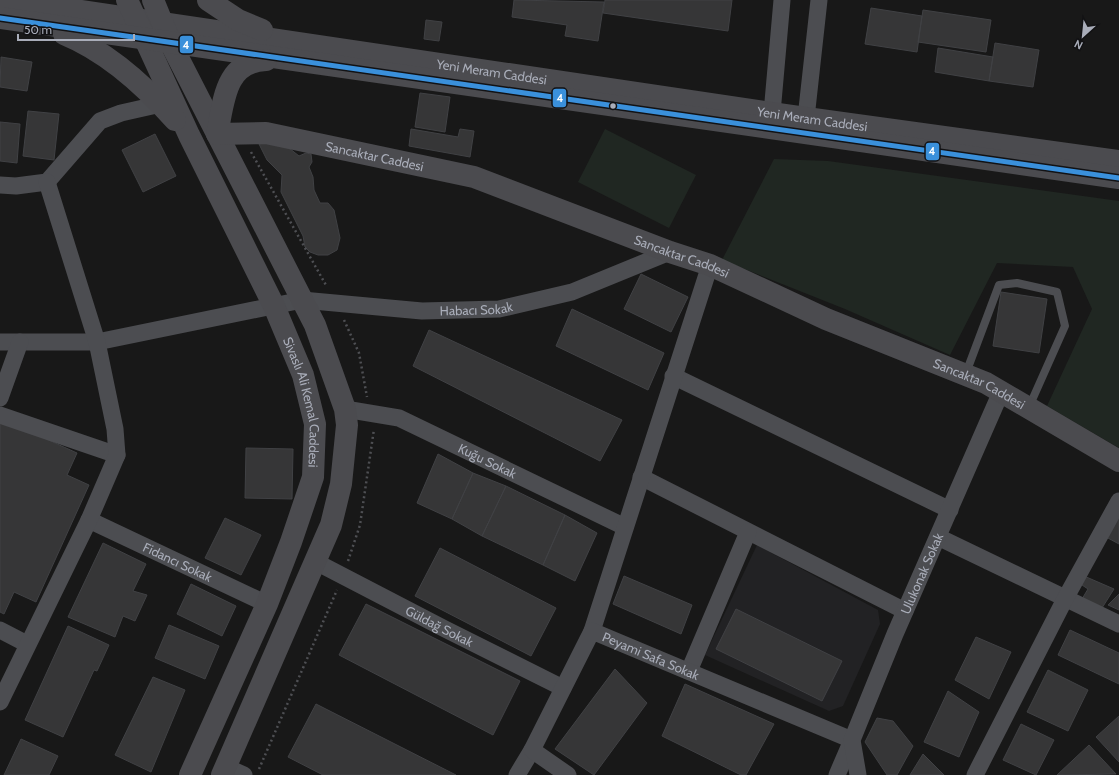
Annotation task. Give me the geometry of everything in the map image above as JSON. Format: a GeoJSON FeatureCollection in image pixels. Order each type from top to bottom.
{"type":"FeatureCollection","features":[{"type":"Feature","properties":{"kind":"main road","name":"Yeni Meram Caddesi"},"geometry":{"type":"LineString","coordinates":[[7,0],[139,29],[171,44],[286,50],[1119,160]]}},
{"type":"Feature","properties":{"kind":"main road","name":"Sivaslı Ali Kemal Caddesi"},"geometry":{"type":"LineString","coordinates":[[127,0],[139,29],[274,306],[303,375],[315,424],[313,477],[291,542],[267,604],[190,775]]}},
{"type":"Feature","properties":{"kind":"main road"},"geometry":{"type":"LineString","coordinates":[[153,0],[171,44],[315,325],[345,409],[347,424],[341,484],[331,525],[231,772]]}},
{"type":"Feature","properties":{"kind":"main road"},"geometry":{"type":"LineString","coordinates":[[208,0],[286,50]]}},
{"type":"Feature","properties":{"kind":"main road","name":"Yeni Meram Caddesi"},"geometry":{"type":"LineString","coordinates":[[0,18],[43,9]]}},
{"type":"Feature","properties":{"kind":"main road"},"geometry":{"type":"LineString","coordinates":[[43,9],[85,42],[121,67],[161,104],[190,135]]}},
{"type":"Feature","properties":{"kind":"main road","name":"Yeni Meram Caddesi"},"geometry":{"type":"LineString","coordinates":[[139,29],[163,24],[286,50],[1119,178]]}},
{"type":"Feature","properties":{"kind":"main road"},"geometry":{"type":"LineString","coordinates":[[217,134],[229,82],[241,66],[260,61],[286,50]]}},
{"type":"Feature","properties":{"kind":"main road","name":"Sancaktar Caddesi"},"geometry":{"type":"LineString","coordinates":[[217,134],[266,133],[474,177],[670,252],[710,265],[826,319],[986,384],[1119,461]]}},
{"type":"Feature","properties":{"kind":"street"},"geometry":{"type":"LineString","coordinates":[[772,113],[782,0]]}},
{"type":"Feature","properties":{"kind":"street"},"geometry":{"type":"LineString","coordinates":[[806,118],[819,0]]}},
{"type":"Feature","properties":{"kind":"street"},"geometry":{"type":"LineString","coordinates":[[0,185],[16,186],[47,182],[100,121],[121,113],[161,104]]}},
{"type":"Feature","properties":{"kind":"street"},"geometry":{"type":"LineString","coordinates":[[0,702],[27,644],[89,520],[117,455],[115,429],[97,342],[47,182]]}},
{"type":"Feature","properties":{"kind":"street","name":"Habacı Sokak"},"geometry":{"type":"LineString","coordinates":[[0,342],[97,342],[302,300],[422,311],[499,309],[572,292],[670,252]]}},
{"type":"Feature","properties":{"kind":"street"},"geometry":{"type":"LineString","coordinates":[[592,631],[710,265]]}},
{"type":"Feature","properties":{"kind":"street"},"geometry":{"type":"LineString","coordinates":[[0,398],[20,342]]}},
{"type":"Feature","properties":{"kind":"street"},"geometry":{"type":"LineString","coordinates":[[673,376],[950,510]]}},
{"type":"Feature","properties":{"kind":"street","name":"Ulukonak Sokak"},"geometry":{"type":"LineString","coordinates":[[858,775],[852,740],[905,611],[1001,392]]}},
{"type":"Feature","properties":{"kind":"street","name":"Kuğu Sokak"},"geometry":{"type":"LineString","coordinates":[[345,409],[399,418],[625,528]]}},
{"type":"Feature","properties":{"kind":"street"},"geometry":{"type":"LineString","coordinates":[[0,414],[117,455]]}},
{"type":"Feature","properties":{"kind":"street"},"geometry":{"type":"LineString","coordinates":[[641,477],[905,611]]}},
{"type":"Feature","properties":{"kind":"street"},"geometry":{"type":"LineString","coordinates":[[975,775],[1065,599],[1119,501]]}},
{"type":"Feature","properties":{"kind":"street","name":"Fidancı Sokak"},"geometry":{"type":"LineString","coordinates":[[89,520],[267,604]]}},
{"type":"Feature","properties":{"kind":"street"},"geometry":{"type":"LineString","coordinates":[[689,671],[748,532]]}},
{"type":"Feature","properties":{"kind":"street"},"geometry":{"type":"LineString","coordinates":[[938,537],[1119,624]]}},
{"type":"Feature","properties":{"kind":"street","name":"Güldağ Sokak"},"geometry":{"type":"LineString","coordinates":[[316,562],[445,630],[563,688]]}},
{"type":"Feature","properties":{"kind":"street"},"geometry":{"type":"LineString","coordinates":[[0,630],[27,644]]}},
{"type":"Feature","properties":{"kind":"street","name":"Peyami Safa Sokak"},"geometry":{"type":"LineString","coordinates":[[517,775],[532,750],[592,631],[852,740]]}},
{"type":"Feature","properties":{"kind":"street"},"geometry":{"type":"LineString","coordinates":[[837,775],[852,740]]}},
{"type":"Feature","properties":{"kind":"street"},"geometry":{"type":"LineString","coordinates":[[532,750],[568,775]]}},
{"type":"Feature","properties":{"kind":"lane"},"geometry":{"type":"LineString","coordinates":[[965,375],[999,285],[1017,283],[1056,292],[1065,326],[1029,408]]}},
{"type":"Feature","properties":{"kind":"shaded area"},"geometry":{"type":"Polygon","coordinates":[[[605,129],[696,175],[669,228],[578,182],[605,129]]]}},
{"type":"Feature","properties":{"kind":"shaded area"},"geometry":{"type":"Polygon","coordinates":[[[774,159],[828,161],[1119,201],[1119,448],[1047,406],[1092,309],[1073,267],[997,263],[950,355],[845,309],[722,260],[774,159]]]}},
{"type":"Feature","properties":{"kind":"shaded area"},"geometry":{"type":"Polygon","coordinates":[[[757,545],[878,610],[880,624],[843,706],[829,711],[705,655],[757,545]]]}},
{"type":"Feature","properties":{"kind":"building"},"geometry":{"type":"Polygon","coordinates":[[[514,0],[604,2],[598,41],[565,36],[567,25],[512,17],[514,0]]]}},
{"type":"Feature","properties":{"kind":"building"},"geometry":{"type":"Polygon","coordinates":[[[605,0],[732,0],[728,31],[603,13],[605,0]]]}},
{"type":"Feature","properties":{"kind":"building"},"geometry":{"type":"Polygon","coordinates":[[[871,8],[922,16],[917,52],[865,44],[871,8]]]}},
{"type":"Feature","properties":{"kind":"building"},"geometry":{"type":"Polygon","coordinates":[[[923,10],[991,20],[986,52],[918,42],[923,10]]]}},
{"type":"Feature","properties":{"kind":"building"},"geometry":{"type":"Polygon","coordinates":[[[426,20],[442,22],[439,41],[424,39],[426,20]]]}},
{"type":"Feature","properties":{"kind":"building"},"geometry":{"type":"Polygon","coordinates":[[[995,43],[1039,50],[1033,87],[989,81],[995,43]]]}},
{"type":"Feature","properties":{"kind":"building"},"geometry":{"type":"Polygon","coordinates":[[[938,48],[993,57],[989,81],[935,72],[938,48]]]}},
{"type":"Feature","properties":{"kind":"building"},"geometry":{"type":"Polygon","coordinates":[[[1,57],[32,62],[27,91],[0,87],[1,57]]]}},
{"type":"Feature","properties":{"kind":"building"},"geometry":{"type":"Polygon","coordinates":[[[420,93],[450,97],[445,132],[415,127],[420,93]]]}},
{"type":"Feature","properties":{"kind":"building"},"geometry":{"type":"Polygon","coordinates":[[[28,111],[59,114],[54,160],[23,156],[28,111]]]}},
{"type":"Feature","properties":{"kind":"building"},"geometry":{"type":"Polygon","coordinates":[[[0,122],[20,124],[17,163],[0,161],[0,122]]]}},
{"type":"Feature","properties":{"kind":"building"},"geometry":{"type":"Polygon","coordinates":[[[411,129],[458,137],[460,129],[474,131],[470,157],[409,146],[411,129]]]}},
{"type":"Feature","properties":{"kind":"building"},"geometry":{"type":"Polygon","coordinates":[[[155,134],[176,176],[143,192],[122,150],[155,134]]]}},
{"type":"Feature","properties":{"kind":"building"},"geometry":{"type":"Polygon","coordinates":[[[270,142],[289,148],[299,156],[306,153],[311,154],[312,162],[309,167],[313,177],[314,190],[320,203],[328,203],[334,210],[340,238],[337,250],[328,255],[318,255],[310,252],[305,247],[303,236],[281,192],[282,175],[267,160],[259,144],[270,142]]]}},
{"type":"Feature","properties":{"kind":"building"},"geometry":{"type":"Polygon","coordinates":[[[641,274],[688,297],[671,332],[624,309],[641,274]]]}},
{"type":"Feature","properties":{"kind":"building"},"geometry":{"type":"Polygon","coordinates":[[[1001,292],[1047,299],[1039,353],[993,346],[1001,292]]]}},
{"type":"Feature","properties":{"kind":"building"},"geometry":{"type":"Polygon","coordinates":[[[572,309],[664,353],[648,390],[556,346],[572,309]]]}},
{"type":"Feature","properties":{"kind":"building"},"geometry":{"type":"Polygon","coordinates":[[[429,330],[622,420],[600,461],[413,366],[429,330]]]}},
{"type":"Feature","properties":{"kind":"building"},"geometry":{"type":"Polygon","coordinates":[[[0,418],[77,453],[67,475],[89,485],[36,602],[14,592],[4,614],[0,612],[0,418]]]}},
{"type":"Feature","properties":{"kind":"building"},"geometry":{"type":"Polygon","coordinates":[[[246,448],[293,449],[292,499],[245,498],[246,448]]]}},
{"type":"Feature","properties":{"kind":"building"},"geometry":{"type":"Polygon","coordinates":[[[438,454],[473,473],[452,519],[417,503],[438,454]]]}},
{"type":"Feature","properties":{"kind":"building"},"geometry":{"type":"Polygon","coordinates":[[[473,473],[506,486],[482,536],[452,519],[473,473]]]}},
{"type":"Feature","properties":{"kind":"building"},"geometry":{"type":"Polygon","coordinates":[[[506,486],[565,515],[543,565],[482,536],[506,486]]]}},
{"type":"Feature","properties":{"kind":"building"},"geometry":{"type":"Polygon","coordinates":[[[1119,513],[1119,544],[1106,537],[1119,513]]]}},
{"type":"Feature","properties":{"kind":"building"},"geometry":{"type":"Polygon","coordinates":[[[565,515],[597,533],[575,581],[543,565],[565,515]]]}},
{"type":"Feature","properties":{"kind":"building"},"geometry":{"type":"Polygon","coordinates":[[[225,518],[261,535],[241,575],[205,558],[225,518]]]}},
{"type":"Feature","properties":{"kind":"building"},"geometry":{"type":"Polygon","coordinates":[[[103,543],[146,564],[133,591],[147,595],[135,621],[123,616],[115,637],[68,617],[103,543]]]}},
{"type":"Feature","properties":{"kind":"building"},"geometry":{"type":"Polygon","coordinates":[[[440,548],[556,608],[531,656],[415,596],[440,548]]]}},
{"type":"Feature","properties":{"kind":"building"},"geometry":{"type":"Polygon","coordinates":[[[624,576],[692,605],[681,634],[613,604],[624,576]]]}},
{"type":"Feature","properties":{"kind":"building"},"geometry":{"type":"Polygon","coordinates":[[[1084,576],[1114,589],[1102,608],[1082,599],[1088,589],[1082,585],[1084,576]]]}},
{"type":"Feature","properties":{"kind":"building"},"geometry":{"type":"Polygon","coordinates":[[[191,584],[236,606],[222,636],[177,614],[191,584]]]}},
{"type":"Feature","properties":{"kind":"building"},"geometry":{"type":"Polygon","coordinates":[[[1119,594],[1119,610],[1108,605],[1119,594]]]}},
{"type":"Feature","properties":{"kind":"building"},"geometry":{"type":"Polygon","coordinates":[[[366,604],[520,681],[493,735],[339,655],[366,604]]]}},
{"type":"Feature","properties":{"kind":"building"},"geometry":{"type":"Polygon","coordinates":[[[736,609],[842,661],[822,701],[716,649],[736,609]]]}},
{"type":"Feature","properties":{"kind":"building"},"geometry":{"type":"Polygon","coordinates":[[[169,625],[219,646],[205,679],[155,658],[169,625]]]}},
{"type":"Feature","properties":{"kind":"building"},"geometry":{"type":"Polygon","coordinates":[[[68,626],[109,645],[97,671],[94,670],[63,737],[25,720],[68,626]]]}},
{"type":"Feature","properties":{"kind":"building"},"geometry":{"type":"Polygon","coordinates":[[[1070,630],[1119,653],[1119,684],[1058,655],[1070,630]]]}},
{"type":"Feature","properties":{"kind":"building"},"geometry":{"type":"Polygon","coordinates":[[[976,637],[1011,652],[989,699],[955,680],[976,637]]]}},
{"type":"Feature","properties":{"kind":"building"},"geometry":{"type":"Polygon","coordinates":[[[615,669],[647,703],[594,775],[555,749],[615,669]]]}},
{"type":"Feature","properties":{"kind":"building"},"geometry":{"type":"Polygon","coordinates":[[[1048,670],[1088,690],[1068,731],[1027,712],[1048,670]]]}},
{"type":"Feature","properties":{"kind":"building"},"geometry":{"type":"Polygon","coordinates":[[[153,677],[185,690],[151,772],[115,755],[153,677]]]}},
{"type":"Feature","properties":{"kind":"building"},"geometry":{"type":"Polygon","coordinates":[[[685,684],[774,724],[746,775],[741,775],[662,736],[685,684]]]}},
{"type":"Feature","properties":{"kind":"building"},"geometry":{"type":"Polygon","coordinates":[[[948,691],[979,712],[959,757],[924,742],[948,691]]]}},
{"type":"Feature","properties":{"kind":"building"},"geometry":{"type":"Polygon","coordinates":[[[316,704],[456,775],[323,775],[288,757],[316,704]]]}},
{"type":"Feature","properties":{"kind":"building"},"geometry":{"type":"Polygon","coordinates":[[[1119,716],[1119,762],[1096,737],[1119,716]]]}},
{"type":"Feature","properties":{"kind":"building"},"geometry":{"type":"Polygon","coordinates":[[[877,718],[893,721],[913,746],[897,775],[887,775],[865,742],[877,718]]]}},
{"type":"Feature","properties":{"kind":"building"},"geometry":{"type":"Polygon","coordinates":[[[1021,724],[1054,740],[1036,775],[1003,760],[1021,724]]]}},
{"type":"Feature","properties":{"kind":"building"},"geometry":{"type":"Polygon","coordinates":[[[21,739],[58,756],[49,775],[4,775],[21,739]]]}},
{"type":"Feature","properties":{"kind":"building"},"geometry":{"type":"Polygon","coordinates":[[[1089,745],[1116,774],[1057,775],[1089,745]]]}},
{"type":"Feature","properties":{"kind":"building"},"geometry":{"type":"Polygon","coordinates":[[[923,754],[944,775],[910,775],[923,754]]]}},
{"type":"Feature","properties":{"kind":"transit line","name":"4"},"geometry":{"type":"LineString","coordinates":[[0,18],[1119,178]]}}]}
